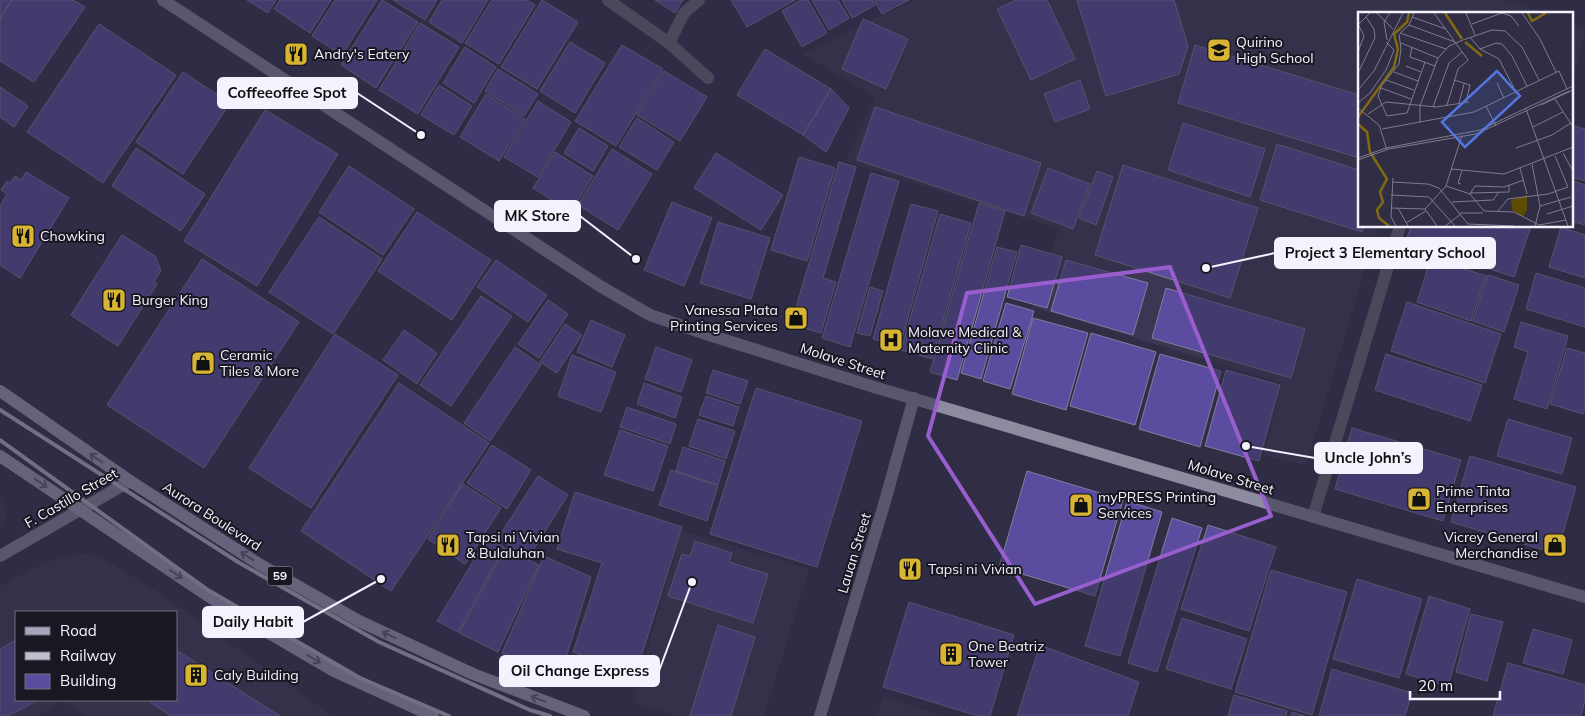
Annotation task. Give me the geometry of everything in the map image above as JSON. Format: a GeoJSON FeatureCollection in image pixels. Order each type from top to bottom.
{"type":"FeatureCollection","features":[{"type":"Feature","properties":{"kind":"main road","name":"Aurora Boulevard"},"geometry":{"type":"LineString","coordinates":[[0,391],[130,481],[259,564],[359,621],[473,674],[584,716]]}},
{"type":"Feature","properties":{"kind":"main road"},"geometry":{"type":"LineString","coordinates":[[0,456],[226,608],[334,671],[433,716]]}},
{"type":"Feature","properties":{"kind":"street","name":"Molave Street"},"geometry":{"type":"LineString","coordinates":[[163,0],[600,286],[650,315],[914,398],[1584,594]]}},
{"type":"Feature","properties":{"kind":"street"},"geometry":{"type":"LineString","coordinates":[[608,0],[669,42],[708,78]]}},
{"type":"Feature","properties":{"kind":"street"},"geometry":{"type":"LineString","coordinates":[[669,42],[684,14],[699,0]]}},
{"type":"Feature","properties":{"kind":"street"},"geometry":{"type":"LineString","coordinates":[[1313,516],[1399,228]]}},
{"type":"Feature","properties":{"kind":"street","name":"Lauan Street"},"geometry":{"type":"LineString","coordinates":[[820,716],[914,398]]}},
{"type":"Feature","properties":{"kind":"street","name":"F. Castillo Street"},"geometry":{"type":"LineString","coordinates":[[0,556],[130,481]]}},
{"type":"Feature","properties":{"kind":"highlighted area"},"geometry":{"type":"Polygon","coordinates":[[[1170,267],[1271,516],[1035,604],[928,436],[967,293],[1170,267]]]}},
{"type":"Feature","properties":{"kind":"shaded area"},"geometry":{"type":"Polygon","coordinates":[[[914,0],[1505,0],[1540,12],[1358,12],[1358,228],[1377,228],[1306,466],[1264,455],[1282,383],[1033,307],[1059,229],[846,161],[876,97],[803,54],[914,0]]]}},
{"type":"Feature","properties":{"kind":"shaded area"},"geometry":{"type":"Polygon","coordinates":[[[1572,22],[1585,27],[1572,78],[1572,22]]]}},
{"type":"Feature","properties":{"kind":"shaded area"},"geometry":{"type":"Polygon","coordinates":[[[0,497],[8,513],[0,528],[0,497]]]}},
{"type":"Feature","properties":{"kind":"shaded area"},"geometry":{"type":"Polygon","coordinates":[[[682,531],[809,569],[764,716],[676,716],[632,702],[682,531]]]}},
{"type":"Feature","properties":{"kind":"shaded area"},"geometry":{"type":"Polygon","coordinates":[[[86,554],[107,561],[153,589],[331,715],[86,716],[63,701],[36,716],[0,716],[0,587],[29,570],[61,557],[86,554]]]}},
{"type":"Feature","properties":{"kind":"shaded area"},"geometry":{"type":"Polygon","coordinates":[[[883,697],[944,716],[877,716],[883,697]]]}},
{"type":"Feature","properties":{"kind":"building"},"geometry":{"type":"Polygon","coordinates":[[[0,0],[12,0],[0,19],[0,0]]]}},
{"type":"Feature","properties":{"kind":"building"},"geometry":{"type":"Polygon","coordinates":[[[12,0],[73,0],[85,7],[34,82],[0,61],[0,18],[12,0]]]}},
{"type":"Feature","properties":{"kind":"building"},"geometry":{"type":"Polygon","coordinates":[[[247,0],[276,0],[268,13],[247,0]]]}},
{"type":"Feature","properties":{"kind":"building"},"geometry":{"type":"Polygon","coordinates":[[[280,0],[331,0],[310,33],[274,9],[280,0]]]}},
{"type":"Feature","properties":{"kind":"building"},"geometry":{"type":"Polygon","coordinates":[[[335,0],[377,0],[342,55],[312,36],[335,0]]]}},
{"type":"Feature","properties":{"kind":"building"},"geometry":{"type":"Polygon","coordinates":[[[382,0],[418,22],[376,88],[341,65],[382,0]]]}},
{"type":"Feature","properties":{"kind":"building"},"geometry":{"type":"Polygon","coordinates":[[[393,0],[437,0],[425,20],[393,0]]]}},
{"type":"Feature","properties":{"kind":"building"},"geometry":{"type":"Polygon","coordinates":[[[442,0],[488,0],[462,43],[429,22],[442,0]]]}},
{"type":"Feature","properties":{"kind":"building"},"geometry":{"type":"Polygon","coordinates":[[[492,0],[527,0],[535,5],[499,64],[465,43],[492,0]]]}},
{"type":"Feature","properties":{"kind":"building"},"geometry":{"type":"Polygon","coordinates":[[[542,0],[578,22],[537,89],[501,67],[542,0]]]}},
{"type":"Feature","properties":{"kind":"building"},"geometry":{"type":"Polygon","coordinates":[[[655,0],[683,0],[675,13],[655,0]]]}},
{"type":"Feature","properties":{"kind":"building"},"geometry":{"type":"Polygon","coordinates":[[[731,0],[795,0],[747,27],[731,0]]]}},
{"type":"Feature","properties":{"kind":"building"},"geometry":{"type":"Polygon","coordinates":[[[801,0],[808,0],[827,33],[802,47],[782,11],[801,0]]]}},
{"type":"Feature","properties":{"kind":"building"},"geometry":{"type":"Polygon","coordinates":[[[812,0],[838,0],[849,18],[829,30],[812,0]]]}},
{"type":"Feature","properties":{"kind":"building"},"geometry":{"type":"Polygon","coordinates":[[[842,0],[872,0],[875,5],[852,18],[842,0]]]}},
{"type":"Feature","properties":{"kind":"building"},"geometry":{"type":"Polygon","coordinates":[[[874,0],[909,0],[882,14],[874,0]]]}},
{"type":"Feature","properties":{"kind":"building"},"geometry":{"type":"Polygon","coordinates":[[[1016,0],[1047,0],[1075,59],[1031,80],[997,9],[1016,0]]]}},
{"type":"Feature","properties":{"kind":"building"},"geometry":{"type":"Polygon","coordinates":[[[1077,0],[1174,0],[1188,46],[1179,74],[1106,96],[1077,0]]]}},
{"type":"Feature","properties":{"kind":"building"},"geometry":{"type":"Polygon","coordinates":[[[863,19],[908,39],[886,89],[842,69],[863,19]]]}},
{"type":"Feature","properties":{"kind":"building"},"geometry":{"type":"Polygon","coordinates":[[[420,23],[459,47],[418,114],[379,90],[420,23]]]}},
{"type":"Feature","properties":{"kind":"building"},"geometry":{"type":"Polygon","coordinates":[[[99,24],[176,75],[103,183],[27,132],[99,24]]]}},
{"type":"Feature","properties":{"kind":"building"},"geometry":{"type":"Polygon","coordinates":[[[570,42],[605,63],[575,113],[540,91],[570,42]]]}},
{"type":"Feature","properties":{"kind":"building"},"geometry":{"type":"Polygon","coordinates":[[[622,45],[663,69],[616,146],[575,121],[622,45]]]}},
{"type":"Feature","properties":{"kind":"building"},"geometry":{"type":"Polygon","coordinates":[[[1195,45],[1358,95],[1358,158],[1178,103],[1195,45]]]}},
{"type":"Feature","properties":{"kind":"building"},"geometry":{"type":"Polygon","coordinates":[[[465,47],[496,67],[474,103],[443,83],[465,47]]]}},
{"type":"Feature","properties":{"kind":"building"},"geometry":{"type":"Polygon","coordinates":[[[765,49],[831,89],[803,135],[737,95],[765,49]]]}},
{"type":"Feature","properties":{"kind":"building"},"geometry":{"type":"Polygon","coordinates":[[[498,69],[538,94],[524,116],[485,91],[498,69]]]}},
{"type":"Feature","properties":{"kind":"building"},"geometry":{"type":"Polygon","coordinates":[[[664,71],[707,97],[680,141],[637,115],[664,71]]]}},
{"type":"Feature","properties":{"kind":"building"},"geometry":{"type":"Polygon","coordinates":[[[183,72],[230,103],[183,174],[136,142],[183,72]]]}},
{"type":"Feature","properties":{"kind":"building"},"geometry":{"type":"Polygon","coordinates":[[[1080,80],[1090,109],[1055,122],[1044,94],[1080,80]]]}},
{"type":"Feature","properties":{"kind":"building"},"geometry":{"type":"Polygon","coordinates":[[[439,85],[472,106],[454,135],[421,115],[439,85]]]}},
{"type":"Feature","properties":{"kind":"building"},"geometry":{"type":"Polygon","coordinates":[[[0,87],[28,106],[14,127],[0,117],[0,87]]]}},
{"type":"Feature","properties":{"kind":"building"},"geometry":{"type":"Polygon","coordinates":[[[831,89],[849,108],[826,152],[803,135],[831,89]]]}},
{"type":"Feature","properties":{"kind":"building"},"geometry":{"type":"Polygon","coordinates":[[[486,94],[525,119],[499,161],[460,137],[486,94]]]}},
{"type":"Feature","properties":{"kind":"building"},"geometry":{"type":"Polygon","coordinates":[[[538,101],[571,122],[538,177],[504,157],[538,101]]]}},
{"type":"Feature","properties":{"kind":"building"},"geometry":{"type":"Polygon","coordinates":[[[875,107],[1041,163],[1024,216],[857,160],[875,107]]]}},
{"type":"Feature","properties":{"kind":"building"},"geometry":{"type":"Polygon","coordinates":[[[265,110],[338,154],[257,286],[184,241],[265,110]]]}},
{"type":"Feature","properties":{"kind":"building"},"geometry":{"type":"Polygon","coordinates":[[[637,118],[674,142],[657,170],[619,147],[637,118]]]}},
{"type":"Feature","properties":{"kind":"building"},"geometry":{"type":"Polygon","coordinates":[[[1183,123],[1265,149],[1250,197],[1168,170],[1183,123]]]}},
{"type":"Feature","properties":{"kind":"building"},"geometry":{"type":"Polygon","coordinates":[[[1572,125],[1585,129],[1585,181],[1572,177],[1572,125]]]}},
{"type":"Feature","properties":{"kind":"building"},"geometry":{"type":"Polygon","coordinates":[[[579,128],[608,146],[593,171],[564,153],[579,128]]]}},
{"type":"Feature","properties":{"kind":"building"},"geometry":{"type":"Polygon","coordinates":[[[1277,144],[1358,170],[1358,228],[1363,228],[1362,232],[1260,200],[1277,144]]]}},
{"type":"Feature","properties":{"kind":"building"},"geometry":{"type":"Polygon","coordinates":[[[136,148],[205,194],[181,231],[112,186],[136,148]]]}},
{"type":"Feature","properties":{"kind":"building"},"geometry":{"type":"Polygon","coordinates":[[[612,149],[652,174],[618,230],[578,205],[612,149]]]}},
{"type":"Feature","properties":{"kind":"building"},"geometry":{"type":"Polygon","coordinates":[[[555,152],[593,176],[571,212],[533,188],[555,152]]]}},
{"type":"Feature","properties":{"kind":"building"},"geometry":{"type":"Polygon","coordinates":[[[716,153],[783,195],[761,230],[694,188],[716,153]]]}},
{"type":"Feature","properties":{"kind":"building"},"geometry":{"type":"Polygon","coordinates":[[[799,157],[835,168],[807,261],[771,250],[799,157]]]}},
{"type":"Feature","properties":{"kind":"building"},"geometry":{"type":"Polygon","coordinates":[[[839,162],[856,167],[823,278],[836,282],[821,333],[791,324],[839,162]]]}},
{"type":"Feature","properties":{"kind":"building"},"geometry":{"type":"Polygon","coordinates":[[[1123,165],[1258,208],[1230,298],[1095,255],[1123,165]]]}},
{"type":"Feature","properties":{"kind":"building"},"geometry":{"type":"Polygon","coordinates":[[[349,166],[414,209],[383,255],[319,212],[349,166]]]}},
{"type":"Feature","properties":{"kind":"building"},"geometry":{"type":"Polygon","coordinates":[[[1048,168],[1090,184],[1073,229],[1031,213],[1048,168]]]}},
{"type":"Feature","properties":{"kind":"building"},"geometry":{"type":"Polygon","coordinates":[[[1097,171],[1113,177],[1096,225],[1079,218],[1097,171]]]}},
{"type":"Feature","properties":{"kind":"building","name":"Chowking"},"geometry":{"type":"Polygon","coordinates":[[[26,172],[69,198],[20,278],[0,265],[0,206],[7,194],[1,190],[7,181],[10,183],[15,176],[21,180],[26,172]]]}},
{"type":"Feature","properties":{"kind":"building"},"geometry":{"type":"Polygon","coordinates":[[[871,173],[899,181],[850,347],[822,338],[871,173]]]}},
{"type":"Feature","properties":{"kind":"building"},"geometry":{"type":"Polygon","coordinates":[[[1572,180],[1585,185],[1585,225],[1572,221],[1572,180]]]}},
{"type":"Feature","properties":{"kind":"building"},"geometry":{"type":"Polygon","coordinates":[[[672,202],[712,218],[684,286],[644,270],[672,202]]]}},
{"type":"Feature","properties":{"kind":"building"},"geometry":{"type":"Polygon","coordinates":[[[979,203],[1005,211],[957,380],[930,372],[979,203]]]}},
{"type":"Feature","properties":{"kind":"building"},"geometry":{"type":"Polygon","coordinates":[[[911,204],[938,211],[900,346],[873,339],[911,204]]]}},
{"type":"Feature","properties":{"kind":"building"},"geometry":{"type":"Polygon","coordinates":[[[417,212],[491,260],[452,320],[378,271],[417,212]]]}},
{"type":"Feature","properties":{"kind":"building"},"geometry":{"type":"Polygon","coordinates":[[[940,214],[971,223],[932,359],[901,350],[940,214]]]}},
{"type":"Feature","properties":{"kind":"building"},"geometry":{"type":"Polygon","coordinates":[[[319,217],[382,259],[333,334],[269,292],[319,217]]]}},
{"type":"Feature","properties":{"kind":"building"},"geometry":{"type":"Polygon","coordinates":[[[718,222],[770,238],[751,299],[700,283],[718,222]]]}},
{"type":"Feature","properties":{"kind":"building"},"geometry":{"type":"Polygon","coordinates":[[[1410,228],[1530,228],[1514,277],[1406,241],[1410,228]]]}},
{"type":"Feature","properties":{"kind":"building"},"geometry":{"type":"Polygon","coordinates":[[[1561,228],[1585,235],[1585,278],[1549,267],[1561,228]]]}},
{"type":"Feature","properties":{"kind":"building","name":"Burger King"},"geometry":{"type":"Polygon","coordinates":[[[122,235],[155,256],[161,271],[154,282],[157,284],[118,346],[71,315],[122,235]]]}},
{"type":"Feature","properties":{"kind":"building"},"geometry":{"type":"Polygon","coordinates":[[[1021,245],[1062,257],[1047,308],[1007,297],[1021,245]]]}},
{"type":"Feature","properties":{"kind":"building"},"geometry":{"type":"Polygon","coordinates":[[[997,247],[1017,252],[981,379],[961,373],[997,247]]]}},
{"type":"Feature","properties":{"kind":"building"},"geometry":{"type":"Polygon","coordinates":[[[1431,258],[1486,276],[1471,321],[1417,302],[1431,258]]]}},
{"type":"Feature","properties":{"kind":"building","name":"Ceramic Tiles & More"},"geometry":{"type":"Polygon","coordinates":[[[202,259],[299,322],[204,468],[107,405],[202,259]]]}},
{"type":"Feature","properties":{"kind":"building"},"geometry":{"type":"Polygon","coordinates":[[[496,260],[547,295],[528,322],[477,287],[496,260]]]}},
{"type":"Feature","properties":{"kind":"building"},"geometry":{"type":"Polygon","coordinates":[[[1066,260],[1148,283],[1133,335],[1051,311],[1066,260]]]}},
{"type":"Feature","properties":{"kind":"building"},"geometry":{"type":"Polygon","coordinates":[[[1536,273],[1585,288],[1585,327],[1526,309],[1536,273]]]}},
{"type":"Feature","properties":{"kind":"building"},"geometry":{"type":"Polygon","coordinates":[[[1488,275],[1519,285],[1504,332],[1473,321],[1488,275]]]}},
{"type":"Feature","properties":{"kind":"building"},"geometry":{"type":"Polygon","coordinates":[[[870,287],[883,291],[870,336],[857,333],[870,287]]]}},
{"type":"Feature","properties":{"kind":"building"},"geometry":{"type":"Polygon","coordinates":[[[1166,288],[1305,329],[1291,378],[1152,338],[1166,288]]]}},
{"type":"Feature","properties":{"kind":"building"},"geometry":{"type":"Polygon","coordinates":[[[481,296],[512,316],[451,406],[420,385],[481,296]]]}},
{"type":"Feature","properties":{"kind":"building"},"geometry":{"type":"Polygon","coordinates":[[[548,300],[568,314],[539,358],[518,344],[548,300]]]}},
{"type":"Feature","properties":{"kind":"building"},"geometry":{"type":"Polygon","coordinates":[[[1407,302],[1501,334],[1485,383],[1391,351],[1407,302]]]}},
{"type":"Feature","properties":{"kind":"building"},"geometry":{"type":"Polygon","coordinates":[[[1006,303],[1034,311],[1010,389],[983,381],[1006,303]]]}},
{"type":"Feature","properties":{"kind":"building"},"geometry":{"type":"Polygon","coordinates":[[[1033,318],[1088,333],[1066,410],[1012,394],[1033,318]]]}},
{"type":"Feature","properties":{"kind":"building"},"geometry":{"type":"Polygon","coordinates":[[[591,320],[625,335],[612,367],[577,352],[591,320]]]}},
{"type":"Feature","properties":{"kind":"building"},"geometry":{"type":"Polygon","coordinates":[[[1521,322],[1568,336],[1547,409],[1514,399],[1528,352],[1514,347],[1521,322]]]}},
{"type":"Feature","properties":{"kind":"building"},"geometry":{"type":"Polygon","coordinates":[[[565,324],[582,335],[557,373],[540,362],[565,324]]]}},
{"type":"Feature","properties":{"kind":"building"},"geometry":{"type":"Polygon","coordinates":[[[404,330],[437,353],[417,384],[383,360],[404,330]]]}},
{"type":"Feature","properties":{"kind":"building"},"geometry":{"type":"Polygon","coordinates":[[[1091,333],[1156,352],[1135,425],[1070,406],[1091,333]]]}},
{"type":"Feature","properties":{"kind":"building"},"geometry":{"type":"Polygon","coordinates":[[[335,334],[398,375],[311,508],[249,468],[335,334]]]}},
{"type":"Feature","properties":{"kind":"building"},"geometry":{"type":"Polygon","coordinates":[[[515,347],[541,365],[490,441],[464,423],[515,347]]]}},
{"type":"Feature","properties":{"kind":"building"},"geometry":{"type":"Polygon","coordinates":[[[656,347],[692,360],[681,392],[645,379],[656,347]]]}},
{"type":"Feature","properties":{"kind":"building"},"geometry":{"type":"Polygon","coordinates":[[[1567,348],[1585,353],[1585,408],[1583,414],[1550,404],[1567,348]]]}},
{"type":"Feature","properties":{"kind":"building"},"geometry":{"type":"Polygon","coordinates":[[[1160,354],[1221,371],[1200,447],[1139,429],[1160,354]]]}},
{"type":"Feature","properties":{"kind":"building"},"geometry":{"type":"Polygon","coordinates":[[[1386,354],[1482,385],[1470,421],[1375,390],[1386,354]]]}},
{"type":"Feature","properties":{"kind":"building"},"geometry":{"type":"Polygon","coordinates":[[[572,355],[616,372],[601,412],[558,396],[572,355]]]}},
{"type":"Feature","properties":{"kind":"building"},"geometry":{"type":"Polygon","coordinates":[[[713,370],[748,381],[740,404],[706,393],[713,370]]]}},
{"type":"Feature","properties":{"kind":"building"},"geometry":{"type":"Polygon","coordinates":[[[1226,370],[1280,385],[1259,461],[1205,446],[1226,370]]]}},
{"type":"Feature","properties":{"kind":"building"},"geometry":{"type":"Polygon","coordinates":[[[399,383],[489,443],[391,591],[301,531],[399,383]]]}},
{"type":"Feature","properties":{"kind":"building"},"geometry":{"type":"Polygon","coordinates":[[[644,383],[682,397],[675,418],[637,404],[644,383]]]}},
{"type":"Feature","properties":{"kind":"building"},"geometry":{"type":"Polygon","coordinates":[[[756,388],[862,421],[817,567],[710,534],[756,388]]]}},
{"type":"Feature","properties":{"kind":"building"},"geometry":{"type":"Polygon","coordinates":[[[706,396],[739,407],[733,426],[699,415],[706,396]]]}},
{"type":"Feature","properties":{"kind":"building"},"geometry":{"type":"Polygon","coordinates":[[[627,407],[676,424],[670,444],[620,427],[627,407]]]}},
{"type":"Feature","properties":{"kind":"building"},"geometry":{"type":"Polygon","coordinates":[[[698,419],[735,431],[726,459],[689,446],[698,419]]]}},
{"type":"Feature","properties":{"kind":"building"},"geometry":{"type":"Polygon","coordinates":[[[1508,419],[1572,438],[1562,474],[1497,456],[1508,419]]]}},
{"type":"Feature","properties":{"kind":"building"},"geometry":{"type":"Polygon","coordinates":[[[1352,428],[1461,460],[1443,521],[1335,489],[1352,428]]]}},
{"type":"Feature","properties":{"kind":"building"},"geometry":{"type":"Polygon","coordinates":[[[620,430],[668,446],[653,491],[604,475],[620,430]]]}},
{"type":"Feature","properties":{"kind":"building"},"geometry":{"type":"Polygon","coordinates":[[[492,445],[531,470],[507,509],[467,483],[492,445]]]}},
{"type":"Feature","properties":{"kind":"building"},"geometry":{"type":"Polygon","coordinates":[[[683,447],[725,461],[718,485],[676,471],[683,447]]]}},
{"type":"Feature","properties":{"kind":"building"},"geometry":{"type":"Polygon","coordinates":[[[1470,456],[1576,487],[1557,554],[1451,522],[1470,456]]]}},
{"type":"Feature","properties":{"kind":"building"},"geometry":{"type":"Polygon","coordinates":[[[671,470],[718,486],[707,521],[659,505],[671,470]]]}},
{"type":"Feature","properties":{"kind":"building"},"geometry":{"type":"Polygon","coordinates":[[[1027,471],[1123,500],[1095,596],[999,567],[1027,471]]]}},
{"type":"Feature","properties":{"kind":"building"},"geometry":{"type":"Polygon","coordinates":[[[538,476],[568,495],[528,558],[498,538],[538,476]]]}},
{"type":"Feature","properties":{"kind":"building"},"geometry":{"type":"Polygon","coordinates":[[[463,484],[501,508],[465,564],[428,539],[463,484]]]}},
{"type":"Feature","properties":{"kind":"building"},"geometry":{"type":"Polygon","coordinates":[[[575,492],[682,527],[636,673],[573,652],[602,563],[557,549],[575,492]]]}},
{"type":"Feature","properties":{"kind":"building"},"geometry":{"type":"Polygon","coordinates":[[[1127,501],[1162,512],[1120,656],[1085,646],[1127,501]]]}},
{"type":"Feature","properties":{"kind":"building"},"geometry":{"type":"Polygon","coordinates":[[[1172,518],[1202,528],[1157,672],[1128,663],[1172,518]]]}},
{"type":"Feature","properties":{"kind":"building"},"geometry":{"type":"Polygon","coordinates":[[[1208,525],[1276,547],[1249,631],[1181,609],[1208,525]]]}},
{"type":"Feature","properties":{"kind":"building"},"geometry":{"type":"Polygon","coordinates":[[[488,537],[504,547],[458,632],[437,621],[488,537]]]}},
{"type":"Feature","properties":{"kind":"building"},"geometry":{"type":"Polygon","coordinates":[[[695,541],[732,553],[729,562],[768,574],[753,623],[668,596],[682,554],[690,556],[695,541]]]}},
{"type":"Feature","properties":{"kind":"building"},"geometry":{"type":"Polygon","coordinates":[[[505,548],[539,565],[498,652],[459,633],[505,548]]]}},
{"type":"Feature","properties":{"kind":"building"},"geometry":{"type":"Polygon","coordinates":[[[544,556],[591,577],[561,674],[502,653],[544,556]]]}},
{"type":"Feature","properties":{"kind":"building"},"geometry":{"type":"Polygon","coordinates":[[[1271,570],[1347,592],[1312,715],[1235,692],[1271,570]]]}},
{"type":"Feature","properties":{"kind":"building"},"geometry":{"type":"Polygon","coordinates":[[[1357,579],[1422,599],[1399,678],[1333,659],[1357,579]]]}},
{"type":"Feature","properties":{"kind":"building"},"geometry":{"type":"Polygon","coordinates":[[[1429,596],[1470,609],[1448,686],[1406,674],[1429,596]]]}},
{"type":"Feature","properties":{"kind":"building","name":"One Beatriz Tower"},"geometry":{"type":"Polygon","coordinates":[[[909,602],[1014,635],[990,716],[978,716],[883,687],[909,602]]]}},
{"type":"Feature","properties":{"kind":"building"},"geometry":{"type":"Polygon","coordinates":[[[1471,614],[1503,622],[1487,681],[1456,672],[1471,614]]]}},
{"type":"Feature","properties":{"kind":"building"},"geometry":{"type":"Polygon","coordinates":[[[1182,618],[1247,639],[1231,689],[1166,669],[1182,618]]]}},
{"type":"Feature","properties":{"kind":"building"},"geometry":{"type":"Polygon","coordinates":[[[718,625],[755,637],[731,716],[690,716],[718,625]]]}},
{"type":"Feature","properties":{"kind":"building"},"geometry":{"type":"Polygon","coordinates":[[[1533,629],[1572,640],[1563,674],[1523,663],[1533,629]]]}},
{"type":"Feature","properties":{"kind":"building"},"geometry":{"type":"Polygon","coordinates":[[[15,641],[15,701],[36,701],[8,716],[0,716],[0,649],[15,641]]]}},
{"type":"Feature","properties":{"kind":"building"},"geometry":{"type":"Polygon","coordinates":[[[1040,645],[1139,682],[1128,716],[1017,716],[1040,645]]]}},
{"type":"Feature","properties":{"kind":"building","name":"Caly Building"},"geometry":{"type":"Polygon","coordinates":[[[178,651],[280,716],[171,716],[148,701],[178,701],[178,651]]]}},
{"type":"Feature","properties":{"kind":"building"},"geometry":{"type":"Polygon","coordinates":[[[1508,663],[1585,685],[1585,700],[1581,716],[1493,716],[1508,663]]]}},
{"type":"Feature","properties":{"kind":"building"},"geometry":{"type":"Polygon","coordinates":[[[1332,669],[1412,693],[1405,716],[1319,716],[1332,669]]]}},
{"type":"Feature","properties":{"kind":"building"},"geometry":{"type":"Polygon","coordinates":[[[1234,695],[1287,711],[1286,716],[1228,716],[1234,695]]]}},
{"type":"Feature","properties":{"kind":"building"},"geometry":{"type":"Polygon","coordinates":[[[1292,712],[1305,716],[1291,716],[1292,712]]]}},
{"type":"Feature","properties":{"kind":"railway"},"geometry":{"type":"LineString","coordinates":[[0,410],[238,562],[379,642],[530,710],[550,716]]}},
{"type":"Feature","properties":{"kind":"railway"},"geometry":{"type":"LineString","coordinates":[[0,440],[208,590],[360,678],[449,716]]}},
{"type":"Feature","properties":{"kind":"place","name":"Quirino High School"},"geometry":{"type":"Point","coordinates":[1219,50]}},
{"type":"Feature","properties":{"kind":"place","name":"Andry's Eatery"},"geometry":{"type":"Point","coordinates":[296,54]}},
{"type":"Feature","properties":{"kind":"place","name":"Coffeeoffee Spot"},"geometry":{"type":"Point","coordinates":[421,135]}},
{"type":"Feature","properties":{"kind":"place","name":"Chowking"},"geometry":{"type":"Point","coordinates":[23,236]}},
{"type":"Feature","properties":{"kind":"place","name":"MK Store"},"geometry":{"type":"Point","coordinates":[636,259]}},
{"type":"Feature","properties":{"kind":"place","name":"Project 3 Elementary School"},"geometry":{"type":"Point","coordinates":[1206,268]}},
{"type":"Feature","properties":{"kind":"place","name":"Burger King"},"geometry":{"type":"Point","coordinates":[114,300]}},
{"type":"Feature","properties":{"kind":"place","name":"Vanessa Plata Printing Services"},"geometry":{"type":"Point","coordinates":[796,318]}},
{"type":"Feature","properties":{"kind":"place","name":"Molave Medical & Maternity Clinic"},"geometry":{"type":"Point","coordinates":[891,340]}},
{"type":"Feature","properties":{"kind":"place","name":"Ceramic Tiles & More"},"geometry":{"type":"Point","coordinates":[203,363]}},
{"type":"Feature","properties":{"kind":"place","name":"Uncle John’s"},"geometry":{"type":"Point","coordinates":[1246,446]}},
{"type":"Feature","properties":{"kind":"place","name":"Prime Tinta Enterprises"},"geometry":{"type":"Point","coordinates":[1419,499]}},
{"type":"Feature","properties":{"kind":"place","name":"myPRESS Printing Services"},"geometry":{"type":"Point","coordinates":[1081,505]}},
{"type":"Feature","properties":{"kind":"place","name":"Tapsi ni Vivian & Bulaluhan"},"geometry":{"type":"Point","coordinates":[448,545]}},
{"type":"Feature","properties":{"kind":"place","name":"Vicrey General Merchandise"},"geometry":{"type":"Point","coordinates":[1555,545]}},
{"type":"Feature","properties":{"kind":"place","name":"Tapsi ni Vivian"},"geometry":{"type":"Point","coordinates":[910,569]}},
{"type":"Feature","properties":{"kind":"place","name":"Daily Habit"},"geometry":{"type":"Point","coordinates":[381,579]}},
{"type":"Feature","properties":{"kind":"place","name":"Oil Change Express"},"geometry":{"type":"Point","coordinates":[692,582]}},
{"type":"Feature","properties":{"kind":"place","name":"One Beatriz Tower"},"geometry":{"type":"Point","coordinates":[951,654]}},
{"type":"Feature","properties":{"kind":"place","name":"Caly Building"},"geometry":{"type":"Point","coordinates":[196,675]}}]}
